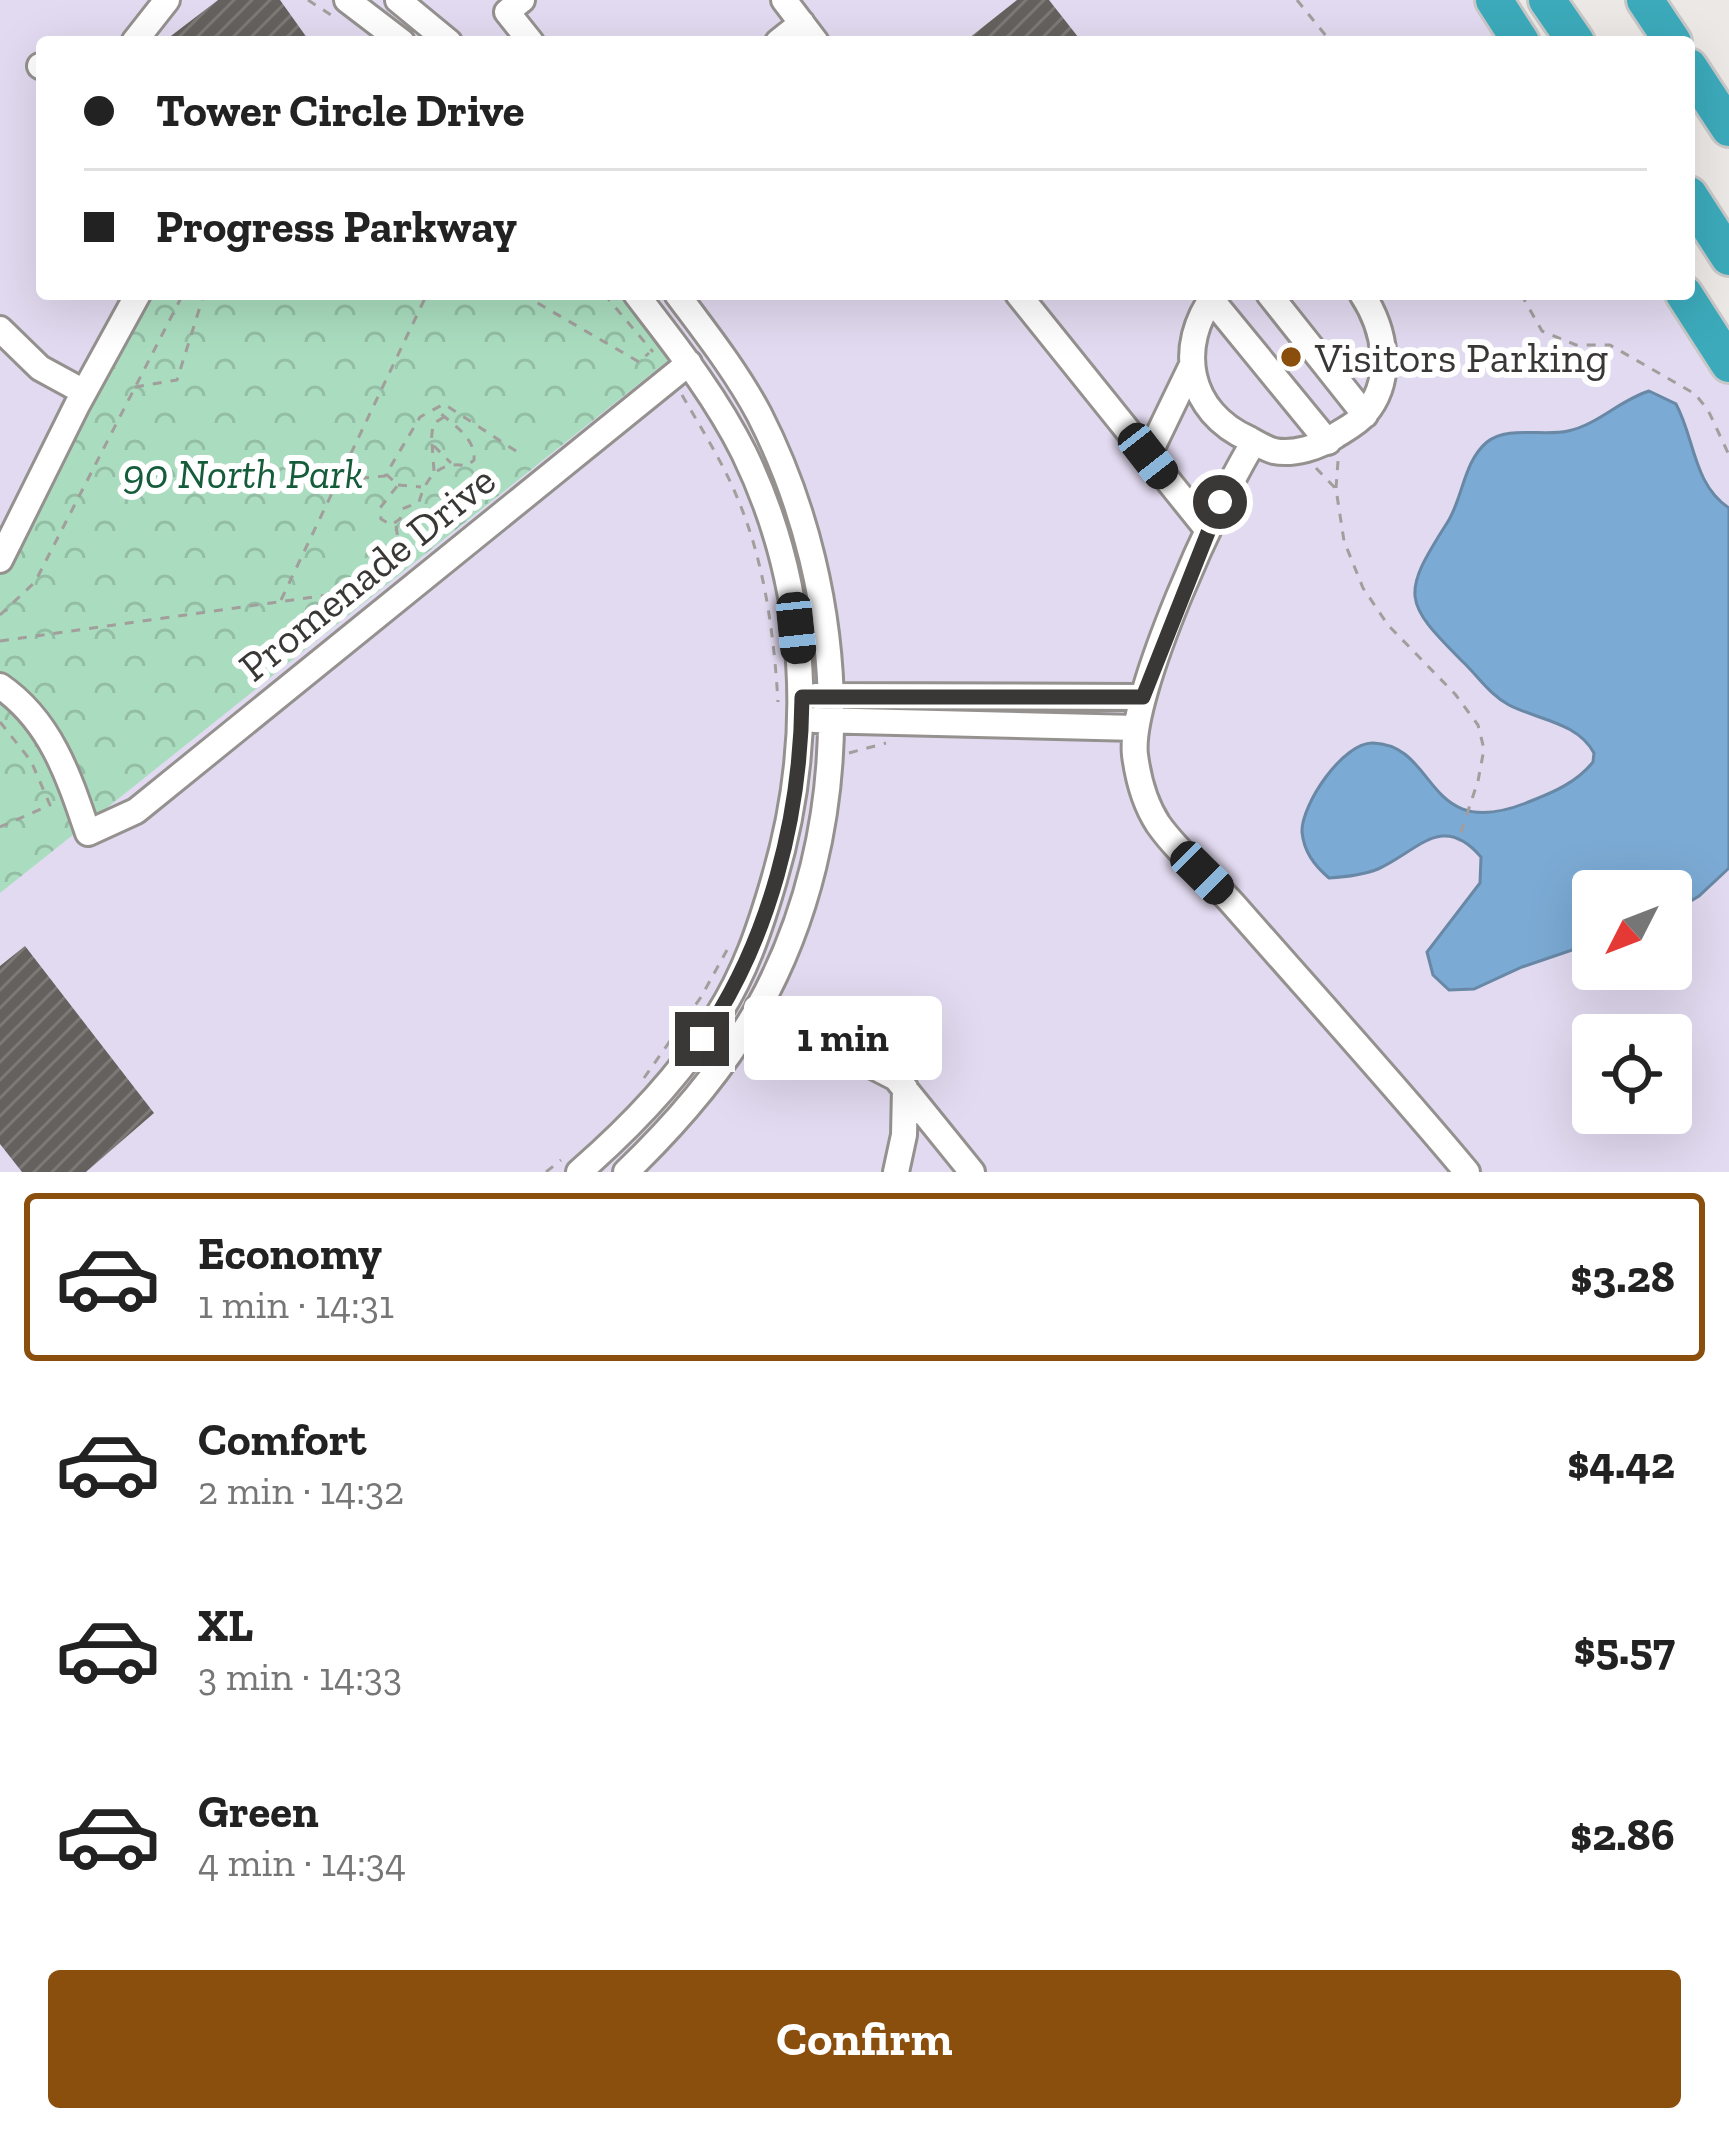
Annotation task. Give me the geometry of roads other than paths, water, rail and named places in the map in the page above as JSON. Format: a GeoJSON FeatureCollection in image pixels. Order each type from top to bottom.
{"type":"FeatureCollection","features":[{"type":"Feature","properties":{"kind":"highway"},"geometry":{"type":"LineString","coordinates":[[1494,0],[1517,36]]}},
{"type":"Feature","properties":{"kind":"highway"},"geometry":{"type":"LineString","coordinates":[[1547,0],[1572,36]]}},
{"type":"Feature","properties":{"kind":"highway"},"geometry":{"type":"LineString","coordinates":[[1564,0],[1588,36]]}},
{"type":"Feature","properties":{"kind":"highway"},"geometry":{"type":"LineString","coordinates":[[1645,0],[1669,36]]}},
{"type":"Feature","properties":{"kind":"highway"},"geometry":{"type":"LineString","coordinates":[[1695,76],[1729,128]]}},
{"type":"Feature","properties":{"kind":"highway"},"geometry":{"type":"LineString","coordinates":[[1695,205],[1729,261]]}},
{"type":"Feature","properties":{"kind":"highway"},"geometry":{"type":"LineString","coordinates":[[1695,214],[1729,261]]}},
{"type":"Feature","properties":{"kind":"highway"},"geometry":{"type":"LineString","coordinates":[[1688,300],[1729,364]]}},
{"type":"Feature","properties":{"kind":"street"},"geometry":{"type":"LineString","coordinates":[[139,36],[167,0]]}},
{"type":"Feature","properties":{"kind":"street"},"geometry":{"type":"LineString","coordinates":[[347,0],[389,36]]}},
{"type":"Feature","properties":{"kind":"street"},"geometry":{"type":"LineString","coordinates":[[784,0],[809,32]]}},
{"type":"Feature","properties":{"kind":"street"},"geometry":{"type":"LineString","coordinates":[[394,36],[415,4],[444,36]]}},
{"type":"Feature","properties":{"kind":"street"},"geometry":{"type":"LineString","coordinates":[[515,6],[528,36]]}},
{"type":"Feature","properties":{"kind":"street"},"geometry":{"type":"LineString","coordinates":[[0,560],[135,300]]}},
{"type":"Feature","properties":{"kind":"street"},"geometry":{"type":"LineString","coordinates":[[572,1165],[622,1134],[684,1064],[720,1013],[756,941],[790,825],[792,591],[777,538],[744,454],[680,370],[639,300]]}},
{"type":"Feature","properties":{"kind":"street"},"geometry":{"type":"LineString","coordinates":[[626,1172],[669,1130],[727,1057],[758,1007],[791,932],[824,813],[831,708],[823,593],[796,500],[743,386],[681,300]]}},
{"type":"Feature","properties":{"kind":"street"},"geometry":{"type":"LineString","coordinates":[[1023,300],[1208,529]]}},
{"type":"Feature","properties":{"kind":"street"},"geometry":{"type":"LineString","coordinates":[[1210,300],[1192,340],[1191,367],[1204,403],[1225,428],[1275,452],[1321,447],[1365,415],[1380,386],[1385,355],[1379,323],[1366,300]]}},
{"type":"Feature","properties":{"kind":"street"},"geometry":{"type":"LineString","coordinates":[[1216,300],[1334,438]]}},
{"type":"Feature","properties":{"kind":"street"},"geometry":{"type":"LineString","coordinates":[[1274,300],[1365,415]]}},
{"type":"Feature","properties":{"kind":"street"},"geometry":{"type":"LineString","coordinates":[[0,329],[40,368],[84,392]]}},
{"type":"Feature","properties":{"kind":"street"},"geometry":{"type":"LineString","coordinates":[[1148,456],[1191,367]]}},
{"type":"Feature","properties":{"kind":"street","name":"Promenade Drive"},"geometry":{"type":"LineString","coordinates":[[0,686],[41,723],[60,756],[88,833],[136,811],[680,370]]}},
{"type":"Feature","properties":{"kind":"street"},"geometry":{"type":"LineString","coordinates":[[1254,442],[1208,529],[1143,697],[1135,751],[1141,785],[1155,820],[1468,1172]]}},
{"type":"Feature","properties":{"kind":"street"},"geometry":{"type":"LineString","coordinates":[[794,711],[1143,697]]}},
{"type":"Feature","properties":{"kind":"street"},"geometry":{"type":"LineString","coordinates":[[831,708],[1136,728]]}},
{"type":"Feature","properties":{"kind":"street"},"geometry":{"type":"LineString","coordinates":[[758,1007],[878,1066],[905,1088],[972,1172]]}},
{"type":"Feature","properties":{"kind":"street"},"geometry":{"type":"LineString","coordinates":[[896,1172],[904,1136],[905,1088]]}},
{"type":"Feature","properties":{"kind":"water"},"geometry":{"type":"Polygon","coordinates":[[[1649,391],[1676,404],[1701,474],[1729,508],[1729,868],[1692,900],[1692,870],[1572,870],[1572,950],[1474,989],[1449,990],[1433,975],[1427,952],[1480,883],[1481,857],[1454,837],[1442,836],[1378,869],[1329,878],[1307,852],[1304,820],[1326,777],[1361,745],[1395,748],[1451,803],[1470,811],[1496,812],[1540,798],[1572,781],[1593,762],[1594,753],[1578,735],[1509,705],[1490,690],[1428,625],[1415,597],[1416,583],[1473,460],[1487,442],[1505,434],[1579,428],[1649,391]]]}},
{"type":"Feature","properties":{"kind":"place","name":"Visitors Parking"},"geometry":{"type":"Point","coordinates":[1291,357]}},
{"type":"Feature","properties":{"kind":"park label","name":"90 North Park"},"geometry":{"type":"Point","coordinates":[243,473]}}]}
